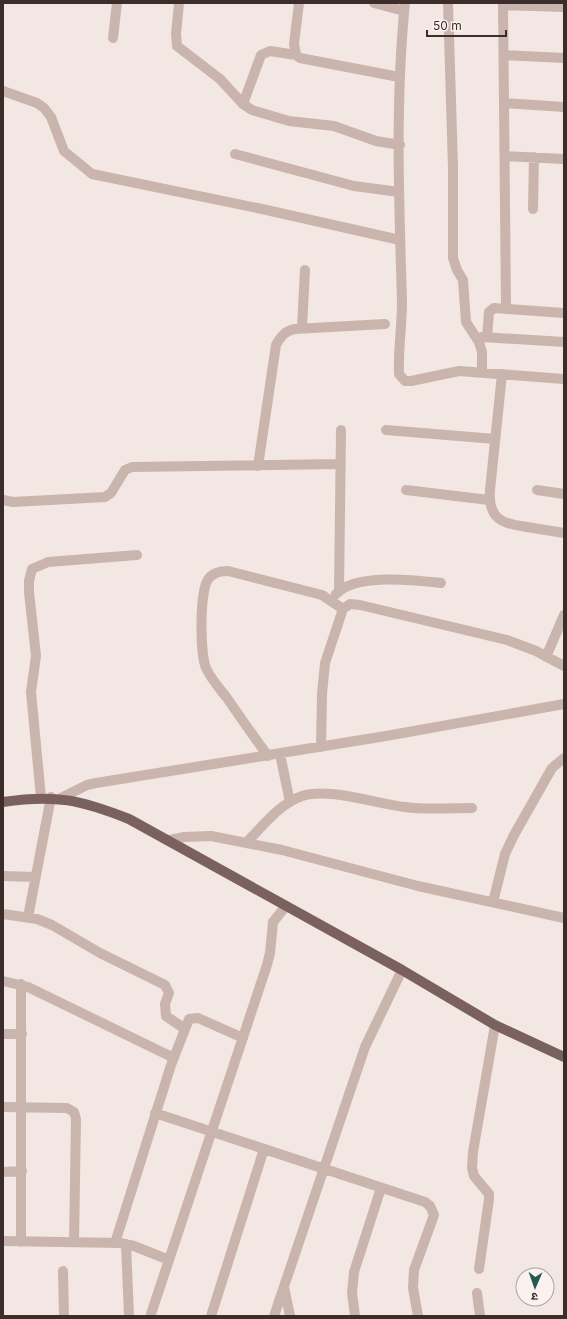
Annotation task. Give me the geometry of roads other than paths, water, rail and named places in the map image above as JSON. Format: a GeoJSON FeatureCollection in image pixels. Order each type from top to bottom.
{"type":"FeatureCollection","features":[{"type":"Feature","properties":{"kind":"main road"},"geometry":{"type":"LineString","coordinates":[[3,802],[46,797],[62,798],[97,806],[129,819],[170,840],[402,970],[495,1025],[564,1057]]}},
{"type":"Feature","properties":{"kind":"street"},"geometry":{"type":"LineString","coordinates":[[113,38],[117,3]]}},
{"type":"Feature","properties":{"kind":"street"},"geometry":{"type":"LineString","coordinates":[[179,3],[176,34],[177,46],[220,79],[243,104],[262,114],[298,122],[334,126],[376,141],[400,145]]}},
{"type":"Feature","properties":{"kind":"street"},"geometry":{"type":"LineString","coordinates":[[296,55],[294,44],[299,3]]}},
{"type":"Feature","properties":{"kind":"street"},"geometry":{"type":"LineString","coordinates":[[374,3],[405,7],[399,77],[399,192],[402,304],[398,364],[401,378],[411,381],[459,371],[564,379]]}},
{"type":"Feature","properties":{"kind":"street"},"geometry":{"type":"LineString","coordinates":[[448,3],[453,167],[453,258],[457,270],[463,280],[466,322],[476,337],[482,352],[482,372]]}},
{"type":"Feature","properties":{"kind":"street"},"geometry":{"type":"LineString","coordinates":[[506,308],[503,4],[564,7]]}},
{"type":"Feature","properties":{"kind":"street"},"geometry":{"type":"LineString","coordinates":[[243,104],[261,55],[270,51],[296,55],[305,60],[399,77]]}},
{"type":"Feature","properties":{"kind":"street"},"geometry":{"type":"LineString","coordinates":[[504,55],[564,58]]}},
{"type":"Feature","properties":{"kind":"street"},"geometry":{"type":"LineString","coordinates":[[3,91],[37,103],[44,108],[51,117],[64,150],[92,174],[262,209],[400,240]]}},
{"type":"Feature","properties":{"kind":"street"},"geometry":{"type":"LineString","coordinates":[[505,103],[564,107]]}},
{"type":"Feature","properties":{"kind":"street"},"geometry":{"type":"LineString","coordinates":[[235,154],[354,186],[399,192]]}},
{"type":"Feature","properties":{"kind":"street"},"geometry":{"type":"LineString","coordinates":[[505,156],[564,159]]}},
{"type":"Feature","properties":{"kind":"street"},"geometry":{"type":"LineString","coordinates":[[533,209],[534,157]]}},
{"type":"Feature","properties":{"kind":"street"},"geometry":{"type":"LineString","coordinates":[[302,328],[304,270]]}},
{"type":"Feature","properties":{"kind":"street"},"geometry":{"type":"LineString","coordinates":[[487,337],[488,312],[494,308],[564,313]]}},
{"type":"Feature","properties":{"kind":"street"},"geometry":{"type":"LineString","coordinates":[[258,466],[276,345],[288,330],[385,324]]}},
{"type":"Feature","properties":{"kind":"street"},"geometry":{"type":"LineString","coordinates":[[476,337],[564,342]]}},
{"type":"Feature","properties":{"kind":"street"},"geometry":{"type":"LineString","coordinates":[[502,374],[489,500],[492,512],[505,523],[564,533]]}},
{"type":"Feature","properties":{"kind":"street"},"geometry":{"type":"LineString","coordinates":[[339,592],[341,430]]}},
{"type":"Feature","properties":{"kind":"street"},"geometry":{"type":"LineString","coordinates":[[386,430],[495,439]]}},
{"type":"Feature","properties":{"kind":"street"},"geometry":{"type":"LineString","coordinates":[[3,500],[13,502],[105,497],[111,493],[125,470],[132,467],[340,464]]}},
{"type":"Feature","properties":{"kind":"street"},"geometry":{"type":"LineString","coordinates":[[406,490],[489,500]]}},
{"type":"Feature","properties":{"kind":"street"},"geometry":{"type":"LineString","coordinates":[[537,490],[564,494]]}},
{"type":"Feature","properties":{"kind":"street"},"geometry":{"type":"LineString","coordinates":[[28,917],[46,797],[31,692],[36,656],[29,592],[30,574],[32,569],[48,562],[137,555]]}},
{"type":"Feature","properties":{"kind":"street"},"geometry":{"type":"LineString","coordinates":[[268,756],[205,666],[202,637],[203,595],[209,578],[220,570],[302,588],[331,600],[343,609]]}},
{"type":"Feature","properties":{"kind":"street"},"geometry":{"type":"LineString","coordinates":[[331,600],[348,586],[372,581],[407,580],[441,583]]}},
{"type":"Feature","properties":{"kind":"street"},"geometry":{"type":"LineString","coordinates":[[321,747],[322,694],[325,663],[339,618],[343,609],[350,604],[360,605],[507,640],[564,666]]}},
{"type":"Feature","properties":{"kind":"street"},"geometry":{"type":"LineString","coordinates":[[546,657],[564,615]]}},
{"type":"Feature","properties":{"kind":"street"},"geometry":{"type":"LineString","coordinates":[[62,798],[86,786],[96,783],[280,754],[564,704]]}},
{"type":"Feature","properties":{"kind":"street"},"geometry":{"type":"LineString","coordinates":[[280,754],[290,802]]}},
{"type":"Feature","properties":{"kind":"street"},"geometry":{"type":"LineString","coordinates":[[493,902],[506,854],[512,839],[552,768],[564,758]]}},
{"type":"Feature","properties":{"kind":"street"},"geometry":{"type":"LineString","coordinates":[[246,843],[278,811],[290,802],[301,796],[319,793],[405,807],[472,808]]}},
{"type":"Feature","properties":{"kind":"street"},"geometry":{"type":"LineString","coordinates":[[170,840],[184,837],[211,836],[282,850],[418,886],[564,918]]}},
{"type":"Feature","properties":{"kind":"street"},"geometry":{"type":"LineString","coordinates":[[3,876],[35,877]]}},
{"type":"Feature","properties":{"kind":"street"},"geometry":{"type":"LineString","coordinates":[[151,1314],[270,953],[273,922],[286,906]]}},
{"type":"Feature","properties":{"kind":"street"},"geometry":{"type":"LineString","coordinates":[[3,914],[28,917],[52,924],[100,953],[165,986],[169,993],[165,1004],[166,1016],[185,1029]]}},
{"type":"Feature","properties":{"kind":"street"},"geometry":{"type":"LineString","coordinates":[[274,1316],[365,1047],[402,970]]}},
{"type":"Feature","properties":{"kind":"street"},"geometry":{"type":"LineString","coordinates":[[3,981],[21,984],[174,1058]]}},
{"type":"Feature","properties":{"kind":"street"},"geometry":{"type":"LineString","coordinates":[[21,984],[21,1242]]}},
{"type":"Feature","properties":{"kind":"street"},"geometry":{"type":"LineString","coordinates":[[115,1243],[155,1113],[189,1019],[198,1018],[243,1038]]}},
{"type":"Feature","properties":{"kind":"street"},"geometry":{"type":"LineString","coordinates":[[479,1269],[489,1199],[488,1194],[474,1176],[472,1168],[473,1152],[495,1025]]}},
{"type":"Feature","properties":{"kind":"street"},"geometry":{"type":"LineString","coordinates":[[3,1034],[22,1034]]}},
{"type":"Feature","properties":{"kind":"street"},"geometry":{"type":"LineString","coordinates":[[3,1107],[67,1108],[74,1112],[74,1242]]}},
{"type":"Feature","properties":{"kind":"street"},"geometry":{"type":"LineString","coordinates":[[155,1113],[425,1202],[433,1210],[434,1215],[416,1265],[413,1279],[418,1316]]}},
{"type":"Feature","properties":{"kind":"street"},"geometry":{"type":"LineString","coordinates":[[211,1316],[264,1149]]}},
{"type":"Feature","properties":{"kind":"street"},"geometry":{"type":"LineString","coordinates":[[3,1172],[22,1172]]}},
{"type":"Feature","properties":{"kind":"street"},"geometry":{"type":"LineString","coordinates":[[355,1316],[352,1293],[354,1272],[381,1188]]}},
{"type":"Feature","properties":{"kind":"street"},"geometry":{"type":"LineString","coordinates":[[3,1242],[126,1244],[169,1260]]}},
{"type":"Feature","properties":{"kind":"street"},"geometry":{"type":"LineString","coordinates":[[126,1244],[129,1316]]}},
{"type":"Feature","properties":{"kind":"street"},"geometry":{"type":"LineString","coordinates":[[63,1271],[64,1316]]}},
{"type":"Feature","properties":{"kind":"street"},"geometry":{"type":"LineString","coordinates":[[284,1285],[290,1316]]}},
{"type":"Feature","properties":{"kind":"street"},"geometry":{"type":"LineString","coordinates":[[477,1293],[480,1316]]}}]}
